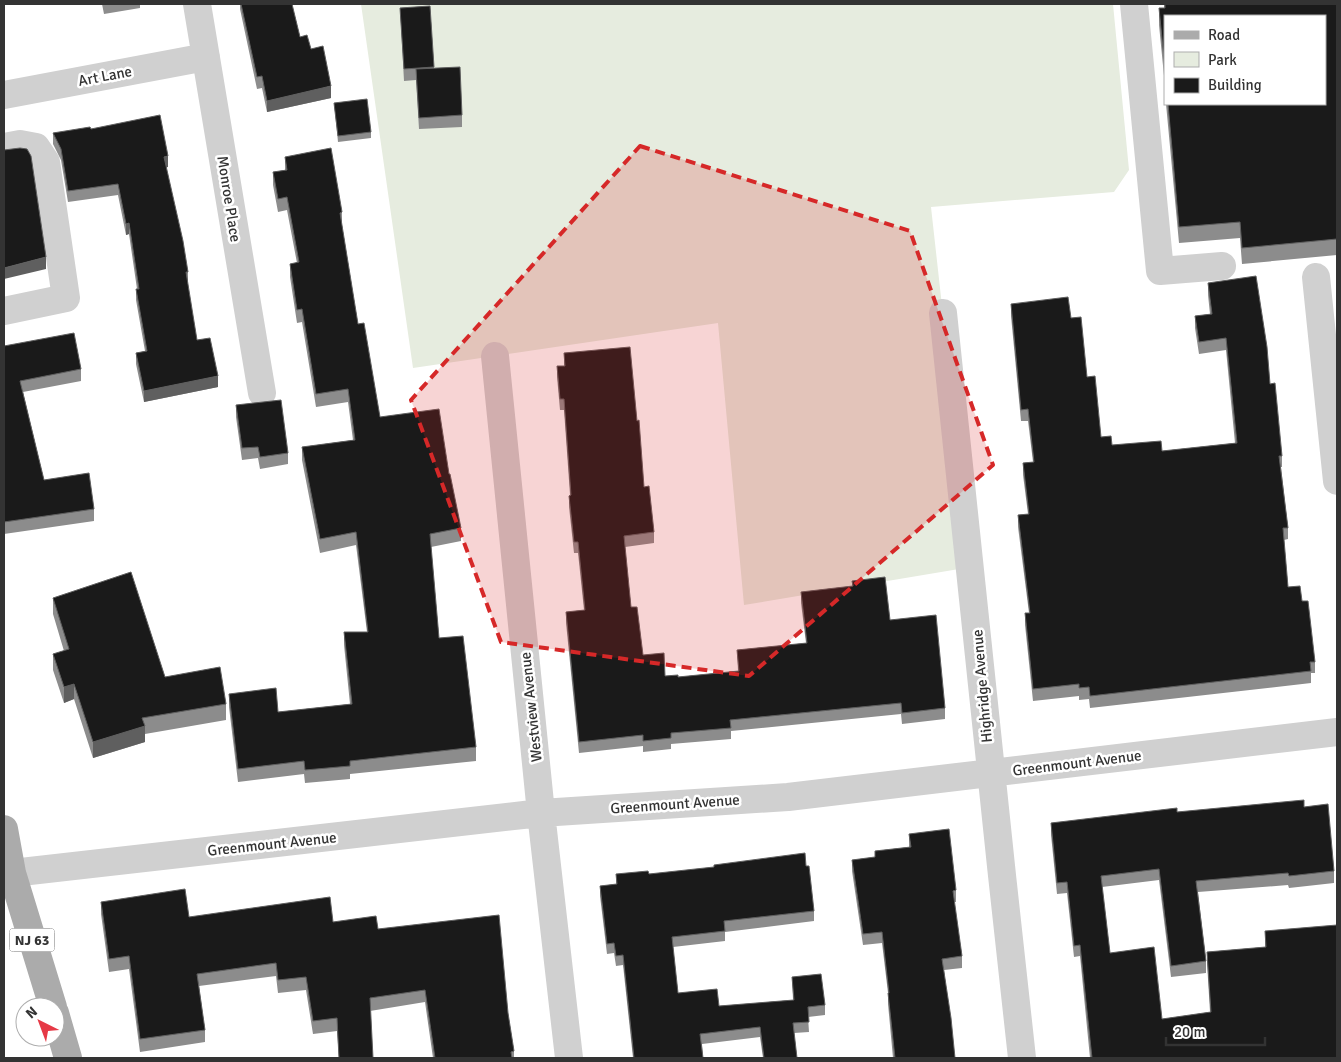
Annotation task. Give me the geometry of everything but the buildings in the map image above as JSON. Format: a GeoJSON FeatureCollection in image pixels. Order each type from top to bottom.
{"type":"FeatureCollection","features":[{"type":"Feature","properties":{"kind":"main road","name":"NJ 63"},"geometry":{"type":"LineString","coordinates":[[4,829],[12,873],[50,997]]}},
{"type":"Feature","properties":{"kind":"street","name":"Monroe Place"},"geometry":{"type":"LineString","coordinates":[[197,4],[262,393]]}},
{"type":"Feature","properties":{"kind":"street"},"geometry":{"type":"LineString","coordinates":[[1134,4],[1160,272],[1222,266]]}},
{"type":"Feature","properties":{"kind":"street","name":"Art Lane"},"geometry":{"type":"LineString","coordinates":[[4,95],[206,57]]}},
{"type":"Feature","properties":{"kind":"street"},"geometry":{"type":"LineString","coordinates":[[4,147],[20,144],[36,146],[46,162],[66,298],[4,311]]}},
{"type":"Feature","properties":{"kind":"street"},"geometry":{"type":"LineString","coordinates":[[1316,277],[1337,481]]}},
{"type":"Feature","properties":{"kind":"street","name":"Highridge Avenue"},"geometry":{"type":"LineString","coordinates":[[943,314],[971,567],[990,774],[1022,1058]]}},
{"type":"Feature","properties":{"kind":"street","name":"Westview Avenue"},"geometry":{"type":"LineString","coordinates":[[495,356],[569,1058]]}},
{"type":"Feature","properties":{"kind":"street","name":"Greenmount Avenue"},"geometry":{"type":"LineString","coordinates":[[12,873],[542,813],[788,797],[1337,732]]}},
{"type":"Feature","properties":{"kind":"highlighted area"},"geometry":{"type":"Polygon","coordinates":[[[640,146],[910,231],[993,465],[749,676],[501,642],[411,400],[640,146]]]}},
{"type":"Feature","properties":{"kind":"green space"},"geometry":{"type":"Polygon","coordinates":[[[361,4],[1113,4],[1129,170],[1114,192],[931,207],[971,567],[744,605],[718,323],[413,368],[361,4]]]}}]}
